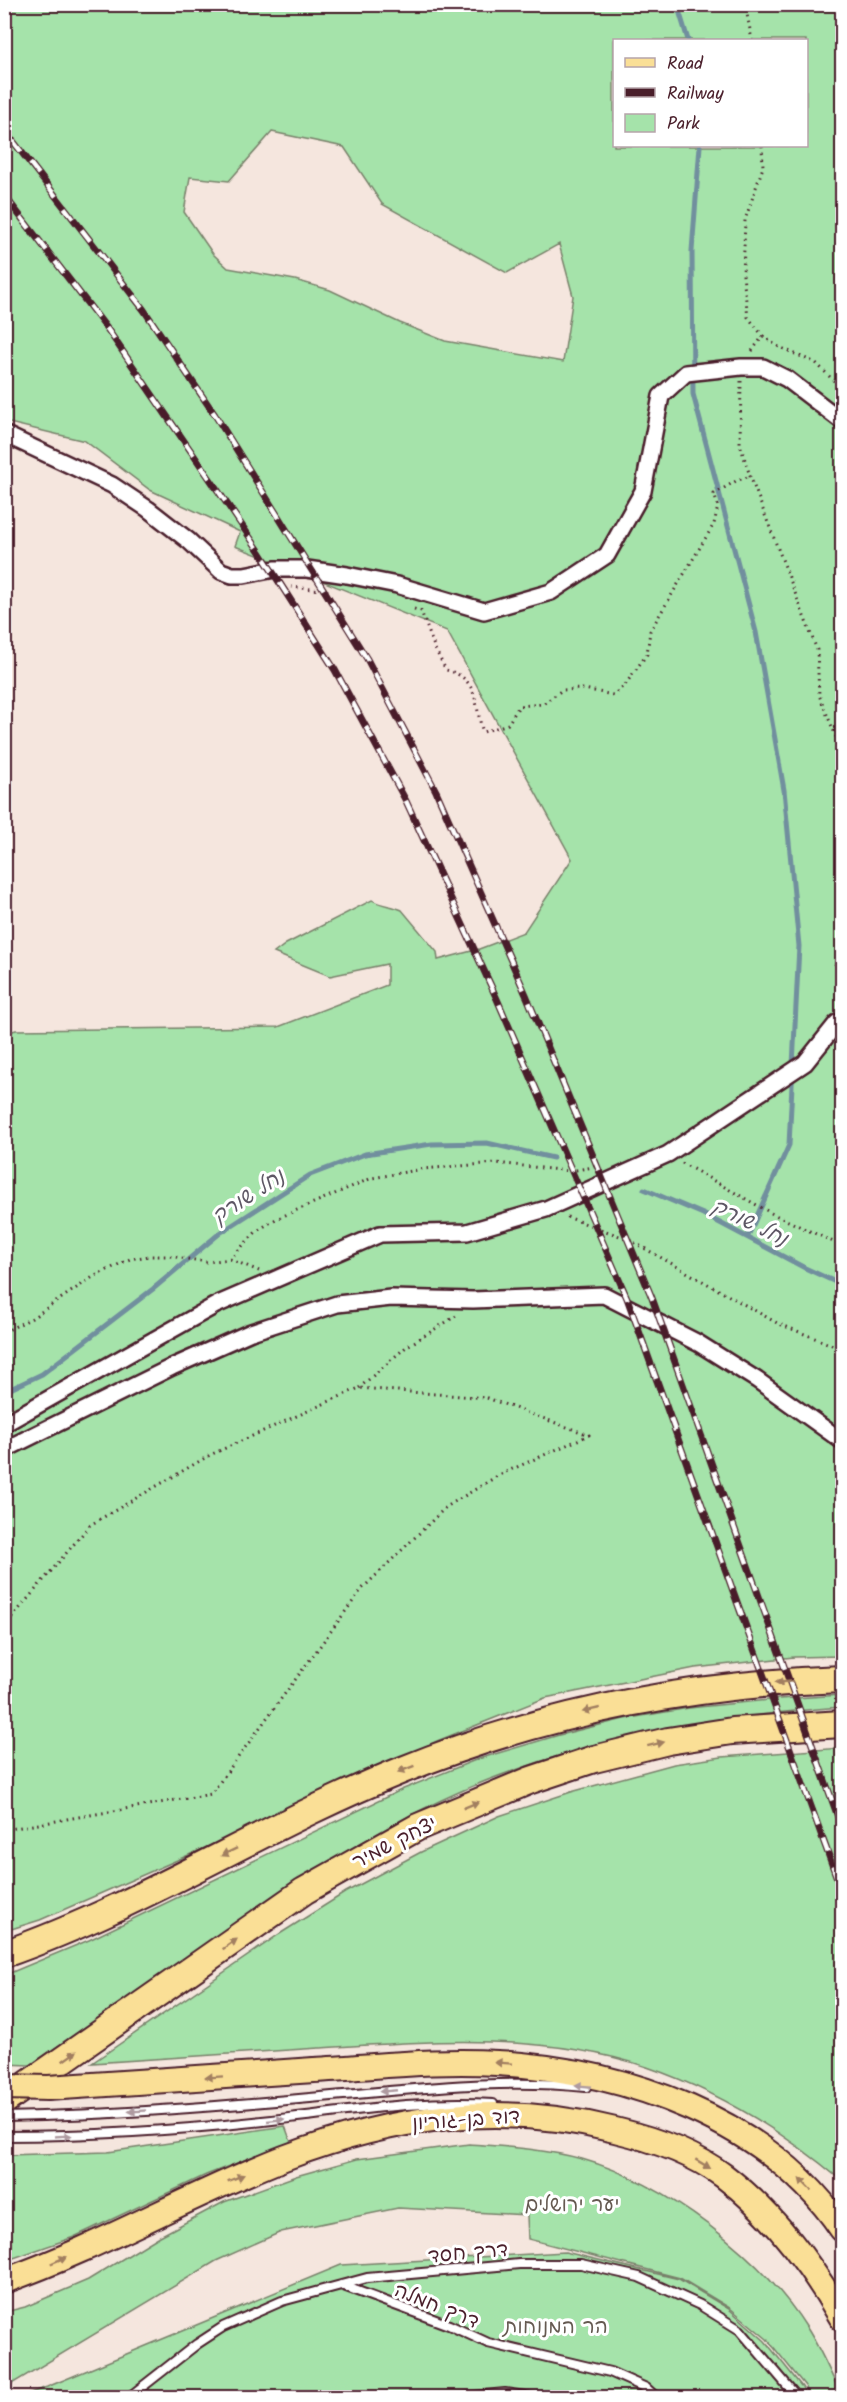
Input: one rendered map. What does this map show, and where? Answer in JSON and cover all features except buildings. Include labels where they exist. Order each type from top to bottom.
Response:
[{"type":"highway","points":[[4,1954],[99,1915],[399,1771],[524,1726],[624,1702],[684,1693],[755,1684],[843,1680]]},
{"type":"highway","name":"יצחק שמיר","points":[[4,2101],[304,1891],[418,1827],[531,1780],[594,1760],[668,1741],[732,1731],[843,1724]]},
{"type":"main road","points":[[4,2087],[48,2088],[456,2062],[536,2066],[575,2072],[622,2084],[701,2112],[741,2134],[771,2154],[802,2180],[843,2229]]},
{"type":"main road","name":"דוד בן-גוריון","points":[[4,2281],[60,2260],[215,2186],[285,2157],[355,2135],[406,2122],[479,2114],[538,2115],[592,2124],[651,2138],[688,2155],[724,2176],[766,2214],[797,2252],[843,2318]]},
{"type":"street","points":[[4,434],[112,485],[181,535],[221,571],[244,576],[275,569],[307,569],[398,585],[484,610],[551,592],[607,555],[644,491],[661,396],[686,373],[763,367],[787,379],[843,421]]},
{"type":"street","points":[[4,1424],[216,1305],[276,1281],[380,1234],[466,1232],[546,1209],[668,1154],[805,1063],[837,1023]]},
{"type":"street","points":[[4,1450],[172,1367],[251,1332],[338,1304],[391,1298],[473,1300],[604,1295],[698,1343],[757,1380],[843,1442]]},
{"type":"lane","points":[[4,2117],[216,2106],[483,2083],[544,2082],[591,2087]]},
{"type":"lane","points":[[603,2088],[650,2097],[701,2112]]},
{"type":"lane","points":[[4,2136],[161,2131],[447,2103],[506,2105]]},
{"type":"lane","points":[[537,2108],[575,2114],[651,2138]]},
{"type":"lane","name":"דרך חסד","points":[[128,2397],[196,2343],[223,2327],[282,2301],[367,2278],[519,2264],[581,2264],[639,2277],[700,2305],[740,2330],[798,2397]]},
{"type":"lane","name":"דרך חמלה","points":[[340,2285],[449,2325],[488,2343],[610,2372],[645,2388],[657,2397]]},
{"type":"lane","points":[[454,2397],[505,2393],[538,2397]]},
{"type":"path","points":[[745,4],[752,39]]},
{"type":"path","points":[[762,147],[763,167],[745,220],[743,276],[748,317],[763,336],[777,346],[816,363],[837,384],[843,386]]},
{"type":"path","points":[[763,336],[741,367],[740,444],[750,476],[817,650],[819,695],[843,751]]},
{"type":"path","points":[[668,1154],[771,1213],[843,1246]]},
{"type":"path","points":[[230,1259],[257,1231],[276,1219],[372,1178],[423,1169],[496,1163],[569,1171],[602,1166]]},
{"type":"path","points":[[546,1209],[628,1239],[777,1323],[843,1349]]},
{"type":"path","points":[[4,1332],[32,1318],[93,1277],[130,1259],[149,1256],[207,1262],[230,1259],[253,1268],[276,1281]]},
{"type":"path","points":[[4,1627],[90,1526],[210,1455],[359,1388],[406,1347],[451,1322],[473,1300]]},
{"type":"path","points":[[4,1830],[211,1794],[362,1589],[446,1507],[499,1475],[590,1435],[487,1398],[359,1388]]},
{"type":"green space","points":[[5,5],[842,5],[842,949],[834,965],[842,952],[842,1656],[794,1657],[695,1668],[545,1698],[437,1741],[223,1840],[40,1920],[5,1931],[5,1033],[16,1030],[278,1027],[387,985],[387,964],[330,976],[274,953],[286,944],[372,900],[402,910],[437,952],[438,960],[479,949],[524,932],[572,859],[447,631],[235,546],[240,532],[150,490],[85,441],[5,422]],"holes":[[[272,132],[344,147],[382,204],[507,273],[559,244],[573,296],[563,362],[445,341],[330,290],[295,280],[228,268],[213,254],[184,212],[190,177],[229,181]]]},
{"type":"green space","points":[[842,1695],[842,1707],[706,1722],[575,1751],[532,1764],[454,1794],[420,1810],[325,1865],[30,2065],[5,2064],[5,1975],[89,1940],[401,1790],[478,1759],[624,1719],[689,1708]]},
{"type":"green space","points":[[842,1748],[842,2181],[774,2130],[700,2088],[647,2067],[567,2048],[526,2044],[443,2042],[360,2045],[92,2063],[278,1935],[346,1892],[421,1852],[499,1816],[571,1792],[674,1764],[722,1757]]},
{"type":"green space","points":[[285,2126],[291,2142],[206,2175],[74,2237],[5,2261],[5,2155],[108,2152]]},
{"type":"green space","name":"יער ירושלים","points":[[469,2144],[512,2147],[582,2159],[614,2170],[646,2185],[709,2225],[764,2274],[788,2301],[812,2336],[842,2397],[810,2397],[805,2386],[767,2339],[730,2308],[680,2278],[528,2239],[527,2215],[398,2208],[281,2232],[216,2261],[5,2388],[5,2312],[25,2307],[88,2280],[160,2236],[224,2202],[296,2176],[357,2159]]},
{"type":"green space","name":"הר המנוחות","points":[[565,2252],[679,2279],[729,2309],[765,2341],[802,2387],[807,2397],[16,2398],[341,2265]]},
{"type":"waterway","points":[[677,4],[688,39]]},
{"type":"waterway","points":[[700,147],[692,251],[693,394],[756,632],[784,790],[799,946],[789,1145],[748,1236]]},
{"type":"waterway","name":"נחל שורק","points":[[4,1392],[42,1374],[153,1289],[220,1233],[310,1175],[365,1154],[432,1144],[487,1143],[553,1158]]},
{"type":"waterway","name":"נחל שורק","points":[[644,1189],[703,1214],[842,1285]]},
{"type":"railway","points":[[13,141],[144,310],[215,415],[367,659],[436,791],[527,997],[652,1298],[842,1828]]},
{"type":"railway","points":[[4,195],[108,330],[260,552],[335,670],[406,801],[497,999],[627,1298],[842,1892]]}]
